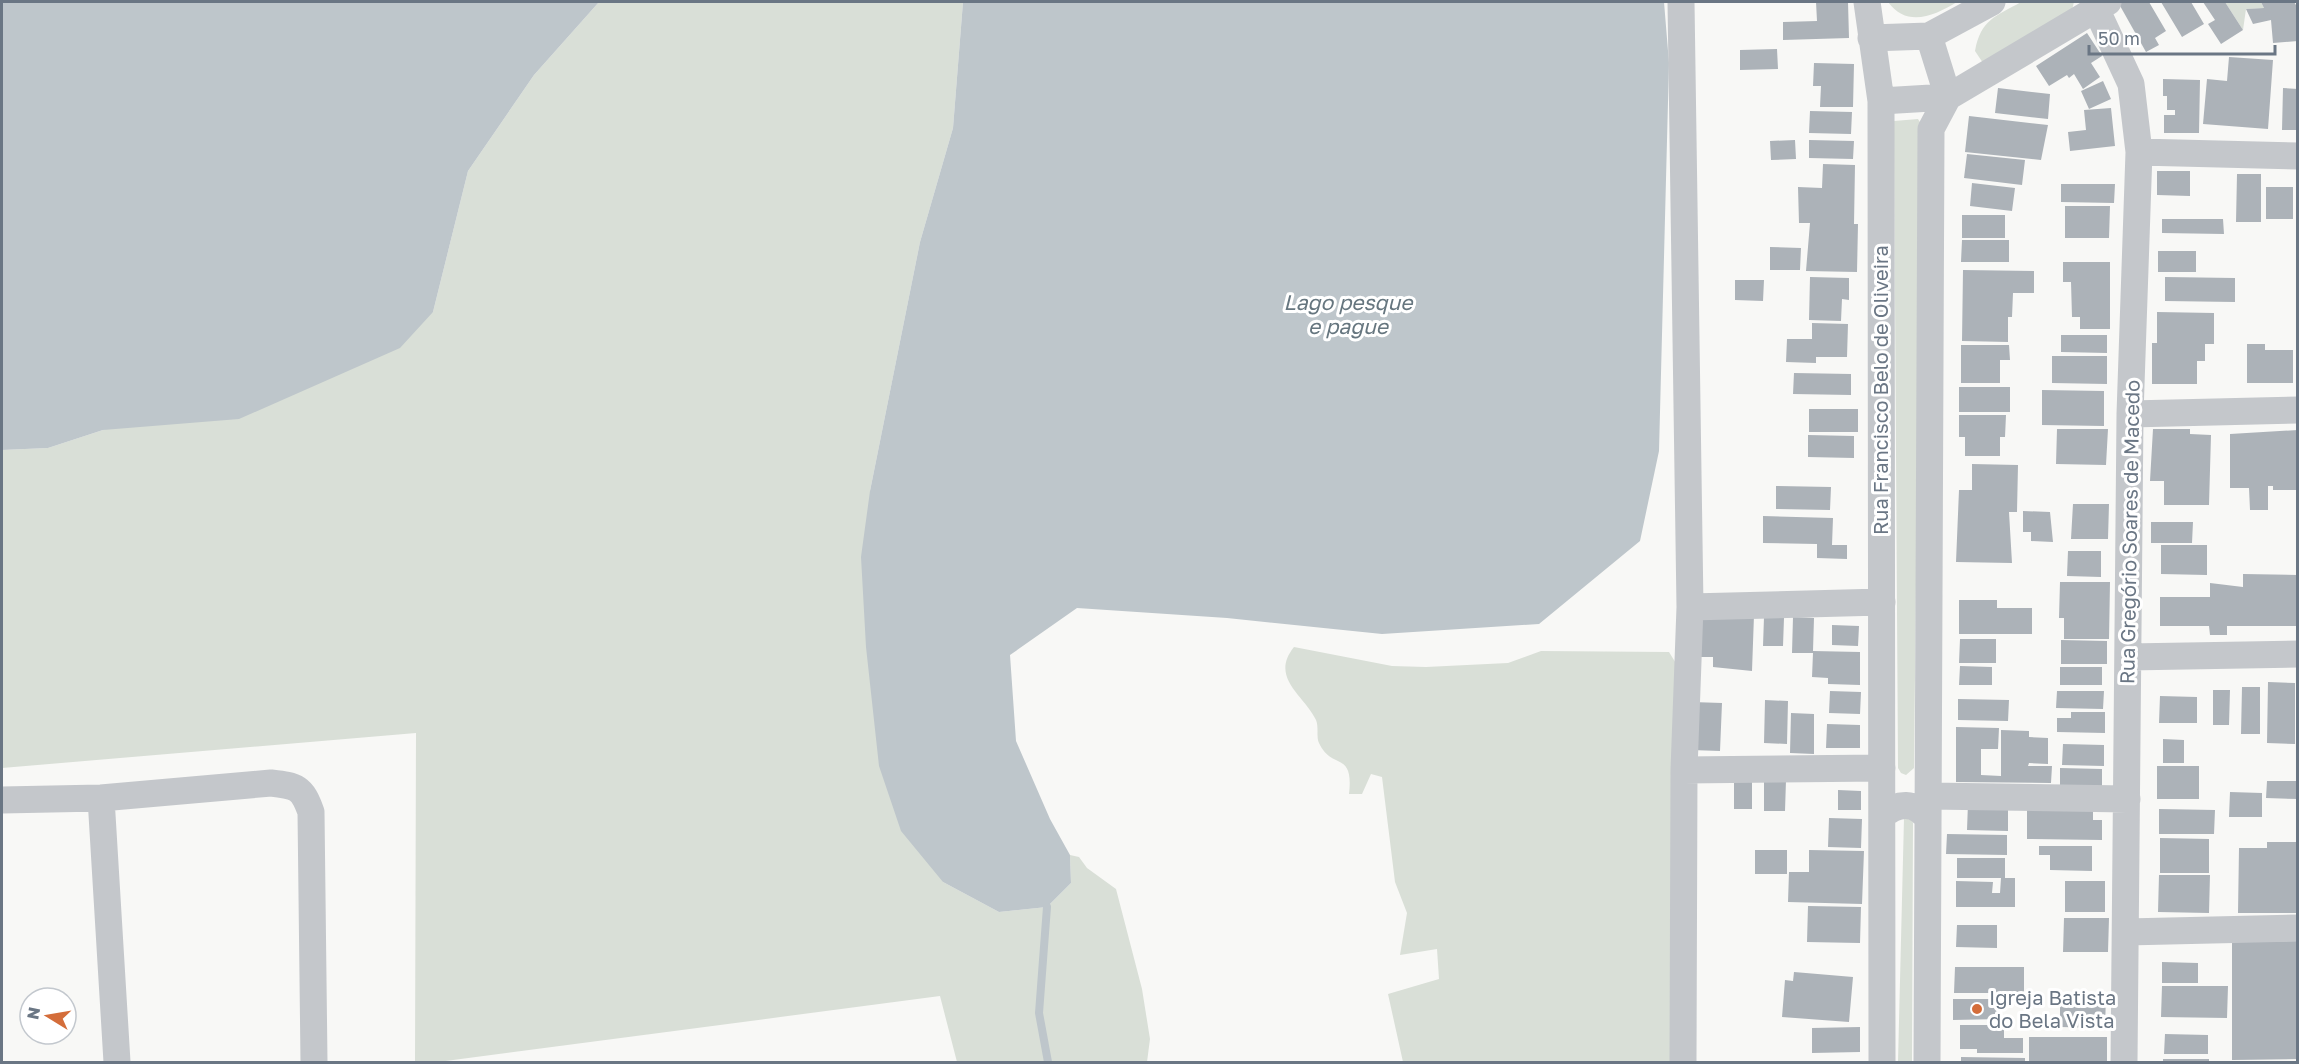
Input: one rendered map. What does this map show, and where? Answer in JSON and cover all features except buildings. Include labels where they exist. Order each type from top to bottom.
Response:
[{"type":"street","points":[[1681,2],[1690,607],[1684,770],[1683,1062]]},
{"type":"street","name":"Rua Francisco Belo de Oliveira","points":[[1867,2],[1881,101],[1882,1062]]},
{"type":"street","points":[[1871,38],[1929,36],[1992,2]]},
{"type":"street","points":[[1881,101],[1948,97],[2100,4]]},
{"type":"street","name":"Rua Gregório Soares de Macedo","points":[[2100,4],[2131,84],[2139,152],[2130,414],[2124,1062]]},
{"type":"street","points":[[1927,1062],[1931,129],[1948,97],[1929,36]]},
{"type":"street","points":[[2139,152],[2298,156]]},
{"type":"street","points":[[2130,414],[2298,410]]},
{"type":"street","points":[[1690,607],[1882,602]]},
{"type":"street","points":[[2128,657],[2298,654]]},
{"type":"street","points":[[1684,770],[1882,774],[1901,788],[1912,789],[1923,784],[1928,797]]},
{"type":"street","points":[[2,800],[101,798],[271,783],[292,786],[304,794],[310,812],[315,1062]]},
{"type":"street","points":[[1882,816],[1892,808],[1906,805],[1917,808],[1928,797],[2127,799]]},
{"type":"street","points":[[101,798],[117,1062]]},
{"type":"street","points":[[2126,932],[2298,928]]},
{"type":"shaded area","points":[[599,2],[963,2],[953,128],[920,242],[870,491],[943,882],[999,912],[1047,907],[1071,883],[1070,855],[1079,857],[1087,868],[1116,889],[1142,989],[1150,1039],[1147,1062],[957,1062],[940,996],[438,1062],[415,1062],[416,733],[2,768],[2,450],[48,448],[433,312],[468,171],[534,75]]},
{"type":"shaded area","points":[[1888,2],[1957,2],[1930,15],[1912,17],[1895,10]]},
{"type":"shaded area","points":[[2021,2],[2074,2],[2072,10],[1983,63],[1975,51],[1985,25]]},
{"type":"shaded area","points":[[2225,2],[2261,2],[2264,8],[2246,9],[2243,30]]},
{"type":"shaded area","points":[[1918,119],[1921,124],[1914,768],[1906,775],[1898,768],[1894,121]]},
{"type":"shaded area","points":[[1294,647],[1392,666],[1426,667],[1508,663],[1541,651],[1669,652],[1677,665],[1676,1062],[1403,1062],[1388,994],[1439,979],[1437,949],[1400,955],[1407,913],[1395,882],[1382,777],[1371,774],[1362,794],[1349,794],[1348,771],[1341,762],[1324,751],[1318,741],[1316,720],[1287,677],[1285,668],[1287,658]]},
{"type":"shaded area","points":[[1904,818],[1912,820],[1913,823],[1912,1062],[1898,1062]]},
{"type":"water","points":[[2,2],[599,2],[534,75],[468,171],[433,312],[400,348],[239,419],[103,430],[48,448],[2,450]]},
{"type":"water","name":"Lago pesque e pague","points":[[963,2],[1664,2],[1669,63],[1659,451],[1640,541],[1539,624],[1382,634],[1227,618],[1077,608],[1010,655],[1016,741],[1050,819],[1070,855],[1071,883],[1047,907],[999,912],[943,882],[901,831],[879,766],[866,647],[861,557],[870,491],[920,242],[953,128]]},
{"type":"waterway","points":[[1047,907],[1039,1013],[1048,1062]]},
{"type":"place","name":"Igreja Batista do Bela Vista","points":[[1977,1009]]}]
